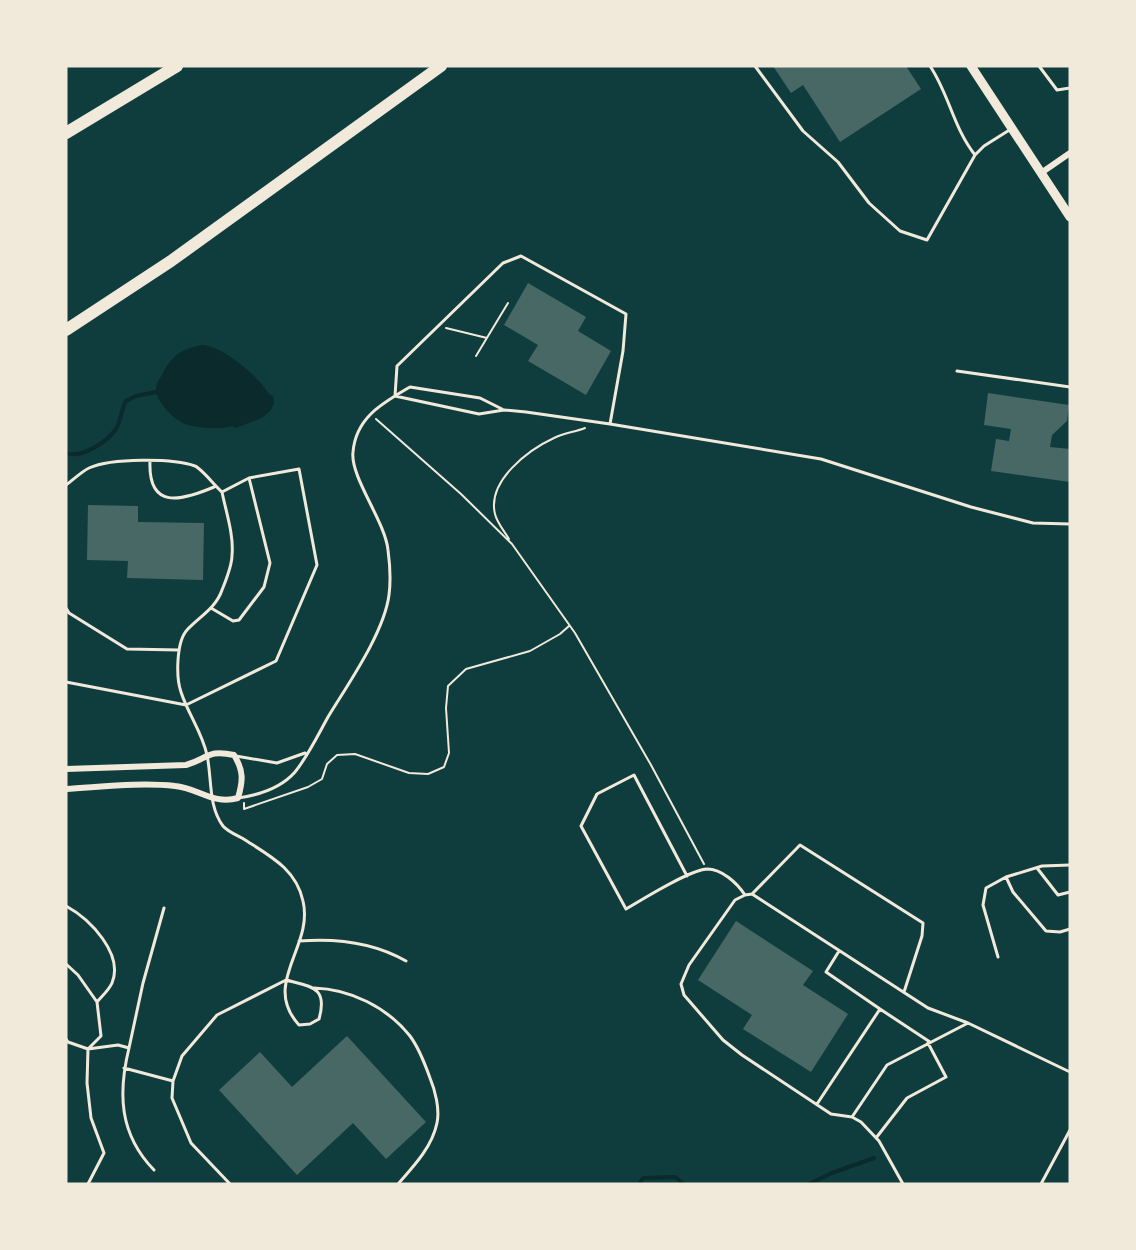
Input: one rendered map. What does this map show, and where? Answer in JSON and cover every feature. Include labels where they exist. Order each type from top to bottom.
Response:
[{"type":"highway","points":[[66,133],[177,66]]},
{"type":"highway","points":[[66,330],[171,261],[441,66]]},
{"type":"main road","points":[[971,66],[1070,217]]},
{"type":"street","points":[[1041,173],[1070,153]]},
{"type":"street","points":[[66,769],[186,765],[196,762],[207,754],[222,753],[234,755],[241,767],[242,786],[240,798],[230,800],[213,799],[190,788],[172,785],[66,789]]},
{"type":"lane","points":[[755,66],[803,131],[838,162],[869,203],[900,231],[927,240],[975,155],[984,146],[1012,129]]},
{"type":"lane","points":[[930,66],[940,80],[957,128],[975,155]]},
{"type":"lane","points":[[1039,66],[1057,90],[1070,88]]},
{"type":"lane","points":[[395,396],[397,366],[503,263],[522,256],[626,314],[623,351],[610,424]]},
{"type":"lane","points":[[957,372],[1070,387]]},
{"type":"lane","points":[[240,798],[255,796],[269,790],[295,772],[381,625],[389,597],[388,546],[352,454],[358,430],[369,413],[410,387],[480,398],[504,410]]},
{"type":"lane","points":[[395,396],[479,414],[504,410],[598,422],[821,459],[971,507],[1033,523],[1070,524]]},
{"type":"lane","points":[[66,485],[89,468],[127,460],[171,461],[198,467],[222,492],[232,555],[222,592],[211,608],[184,632],[179,650],[180,691],[207,754],[213,799],[224,827],[286,868],[299,884],[304,904],[303,929],[286,980],[284,997],[291,1017],[298,1025],[310,1024],[319,1019],[323,1006],[321,994],[314,988]]},
{"type":"lane","points":[[150,461],[149,473],[152,484],[162,496],[168,499],[189,497],[215,486]]},
{"type":"lane","points":[[66,682],[186,705],[276,661],[317,565],[299,469],[249,478],[222,492]]},
{"type":"lane","points":[[211,608],[233,621],[239,620],[264,587],[270,563],[249,478]]},
{"type":"lane","points":[[66,608],[69,613],[127,649],[179,650]]},
{"type":"lane","points":[[234,755],[277,763],[307,752]]},
{"type":"lane","points":[[687,876],[634,775],[597,794],[581,826],[626,909],[687,876],[698,870],[707,869],[724,875],[736,883],[745,895]]},
{"type":"lane","points":[[903,1184],[876,1138],[861,1122],[852,1117],[831,1114],[731,1047],[689,1002],[682,989],[683,976],[688,965],[731,904],[745,895],[752,894],[800,845],[923,923],[922,936],[904,992]]},
{"type":"lane","points":[[998,957],[982,905],[986,888],[1006,877],[1037,868],[1070,865]]},
{"type":"lane","points":[[1037,868],[1058,895],[1070,892]]},
{"type":"lane","points":[[1006,877],[1013,892],[1046,931],[1060,932],[1070,929]]},
{"type":"lane","points":[[752,894],[928,1008],[968,1023],[1070,1072]]},
{"type":"lane","points":[[66,906],[97,933],[104,942],[115,966],[111,984],[97,1002]]},
{"type":"lane","points":[[154,1170],[134,1143],[126,1122],[122,1091],[124,1068],[143,983],[164,908]]},
{"type":"lane","points":[[299,941],[320,939],[349,941],[372,946],[406,961]]},
{"type":"lane","points":[[839,951],[826,972],[929,1043],[946,1077],[907,1098],[876,1138]]},
{"type":"lane","points":[[66,964],[78,975],[97,1002],[101,1036],[88,1049],[87,1083],[91,1118],[104,1153],[88,1184]]},
{"type":"lane","points":[[230,1184],[191,1143],[172,1098],[173,1081],[182,1056],[217,1015],[286,980],[314,988],[331,988],[357,996],[385,1012],[410,1036],[435,1089],[438,1120],[431,1141],[413,1168],[398,1184]]},
{"type":"lane","points":[[817,1104],[880,1009]]},
{"type":"lane","points":[[852,1117],[887,1065],[968,1023]]},
{"type":"lane","points":[[66,1039],[68,1042],[88,1049],[118,1045],[129,1047]]},
{"type":"lane","points":[[124,1068],[173,1081]]},
{"type":"lane","points":[[1041,1184],[1070,1130]]},
{"type":"path","points":[[476,356],[508,303]]},
{"type":"path","points":[[439,326],[487,338]]},
{"type":"path","points":[[369,413],[461,494],[513,544]]},
{"type":"path","points":[[598,422],[573,433],[556,437],[515,463],[496,491],[495,515],[569,626],[651,765],[707,869]]},
{"type":"path","points":[[240,798],[244,809],[308,787],[322,778],[327,764],[337,755],[355,754],[410,773],[428,774],[444,767],[449,753],[446,708],[448,686],[466,669],[531,651],[569,626]]},
{"type":"water","points":[[203,345],[226,354],[255,376],[273,396],[274,403],[271,410],[262,418],[236,428],[185,424],[171,414],[162,405],[157,394],[157,383],[174,357],[184,350]]},
{"type":"building","points":[[773,66],[906,66],[921,89],[840,142],[803,85],[791,93]]},
{"type":"building","points":[[528,283],[586,317],[578,331],[611,351],[586,395],[528,361],[538,345],[504,325]]},
{"type":"building","points":[[988,393],[1069,405],[1067,421],[1052,435],[1050,447],[1070,449],[1070,482],[991,471],[996,439],[1009,441],[1011,429],[984,425]]},
{"type":"building","points":[[88,505],[138,506],[138,522],[204,523],[203,580],[127,578],[128,561],[87,560]]},
{"type":"building","points":[[736,921],[813,971],[803,985],[848,1014],[811,1072],[743,1029],[752,1015],[698,980]]},
{"type":"building","points":[[347,1036],[426,1122],[386,1159],[353,1123],[297,1175],[219,1090],[260,1052],[292,1087]]},
{"type":"waterway","points":[[66,453],[79,454],[100,444],[116,429],[126,401],[136,396],[156,392]]},
{"type":"waterway","points":[[809,1184],[874,1158]]},
{"type":"waterway","points":[[639,1184],[643,1178],[675,1177],[684,1184]]}]
